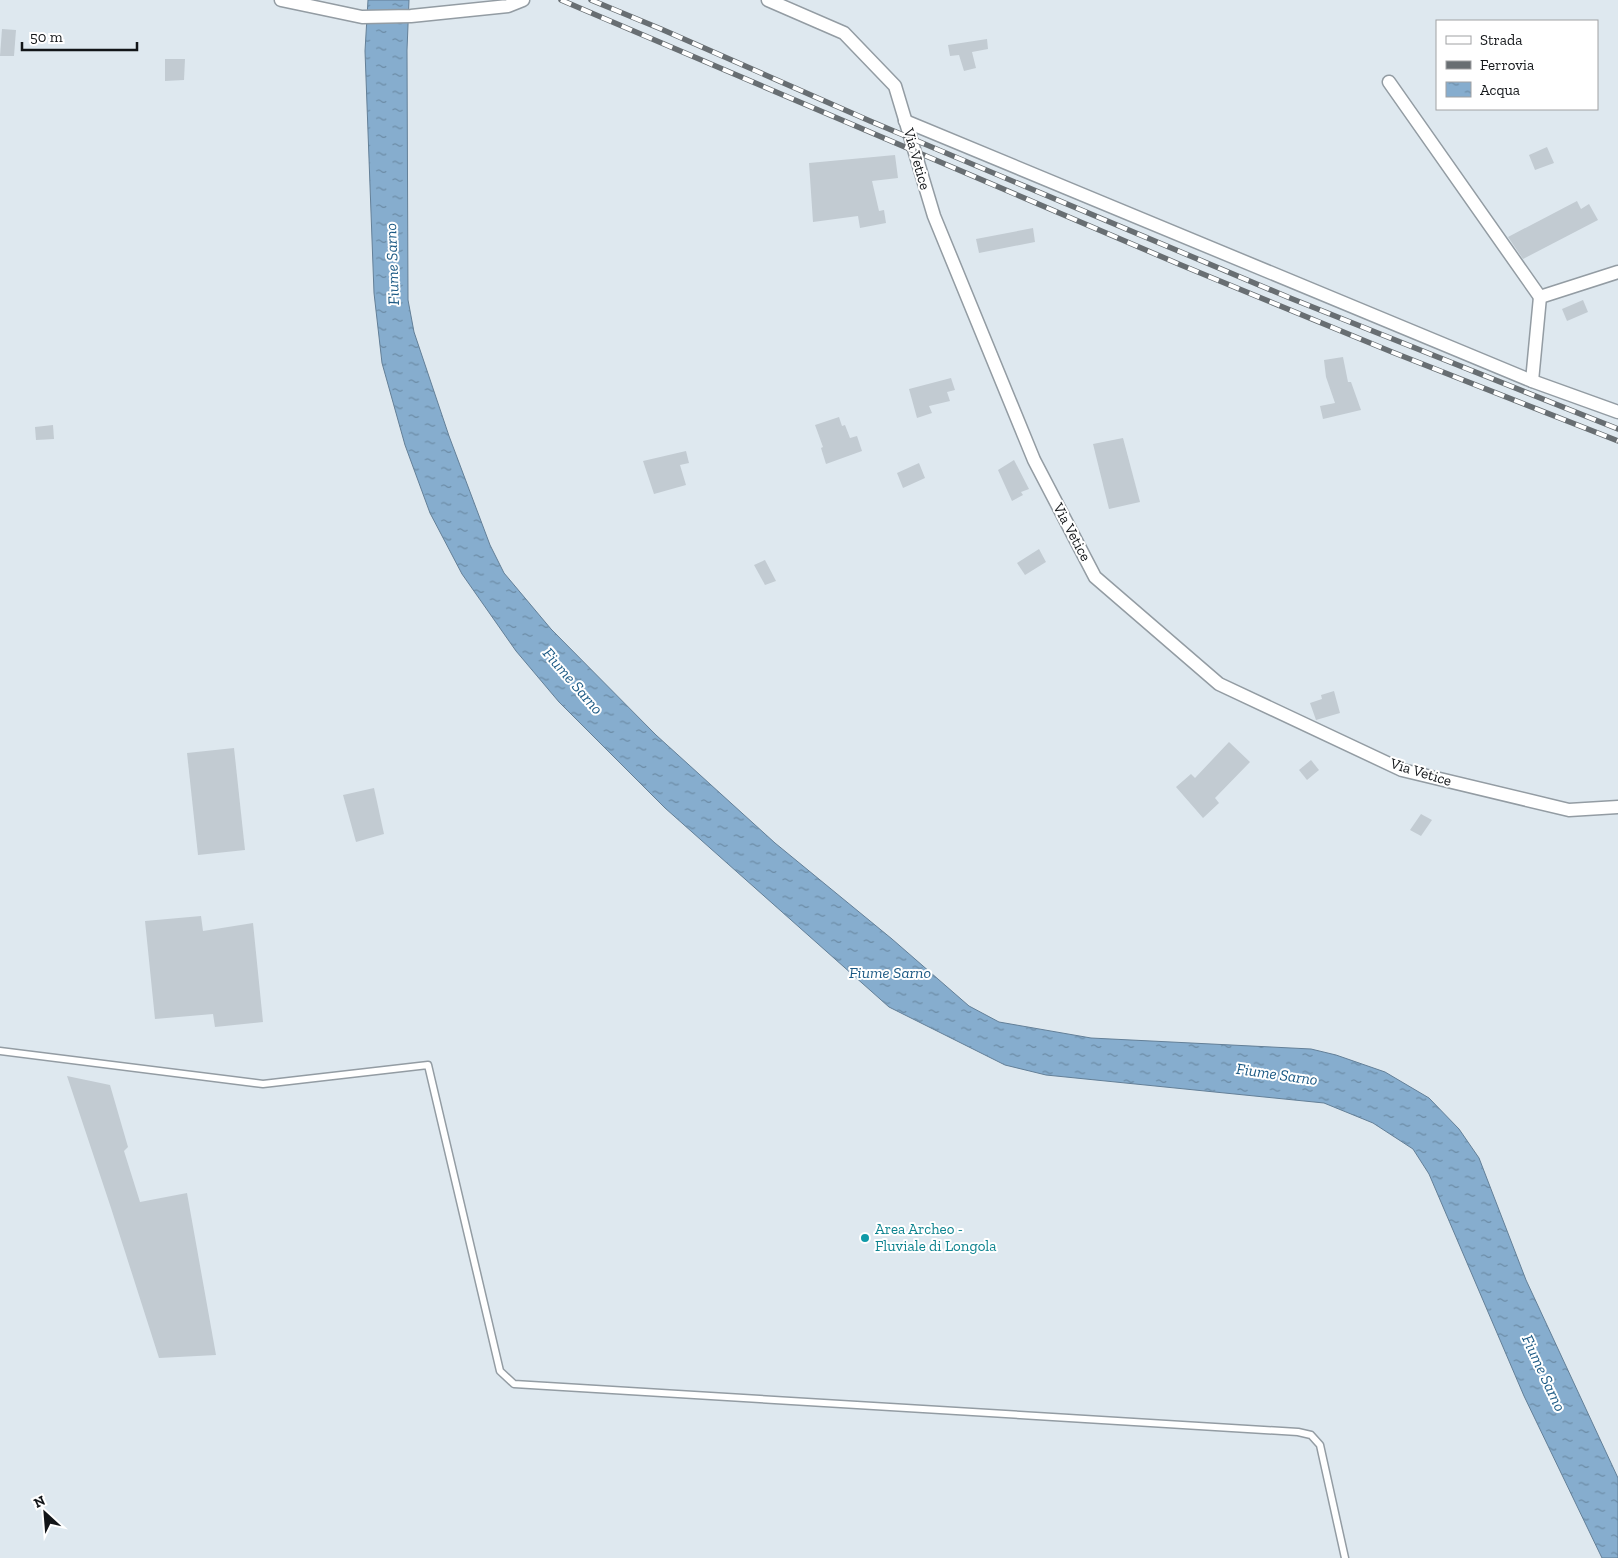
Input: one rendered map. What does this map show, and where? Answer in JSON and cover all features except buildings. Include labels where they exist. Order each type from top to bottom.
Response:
[{"type":"street","points":[[281,0],[362,17],[411,16],[508,6],[523,0]]},
{"type":"street","name":"Via Vetice","points":[[768,0],[844,32],[895,86],[934,216],[1034,460],[1095,577],[1219,684],[1402,770],[1570,810],[1618,807]]},
{"type":"street","points":[[1389,82],[1540,297],[1532,380]]},
{"type":"street","points":[[906,121],[1532,380],[1618,412]]},
{"type":"street","points":[[1540,297],[1618,272]]},
{"type":"lane","points":[[0,1051],[263,1084],[428,1065],[500,1372],[514,1384],[1298,1432],[1310,1435],[1320,1445],[1345,1558]]},
{"type":"water","name":"Fiume Sarno","points":[[368,0],[409,0],[407,50],[408,300],[414,332],[449,436],[490,545],[504,573],[551,629],[656,735],[775,843],[892,939],[969,1006],[999,1022],[1091,1038],[1311,1049],[1336,1055],[1385,1072],[1429,1098],[1459,1129],[1479,1158],[1526,1280],[1618,1478],[1618,1558],[1602,1558],[1524,1396],[1429,1174],[1413,1149],[1373,1123],[1324,1103],[1046,1075],[1005,1065],[889,1007],[665,808],[559,702],[516,651],[462,574],[430,513],[405,445],[382,363],[374,293],[365,51]]},
{"type":"railway","points":[[561,0],[1181,265],[1392,352],[1618,441]]},
{"type":"railway","points":[[591,0],[870,121],[1290,298],[1618,429]]},
{"type":"place","name":"Area Archeo - Fluviale di Longola","points":[[865,1238]]}]
